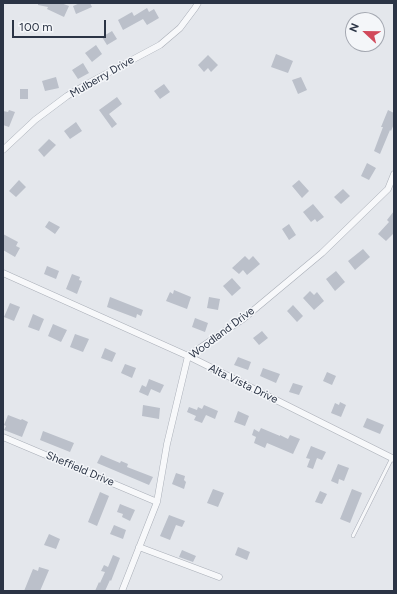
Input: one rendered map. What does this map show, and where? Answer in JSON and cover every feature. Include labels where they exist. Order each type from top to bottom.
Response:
[{"type":"street","name":"Mulberry Drive","points":[[3,150],[35,120],[67,96],[86,84],[160,45],[180,28],[198,3]]},
{"type":"street","name":"Woodland Drive","points":[[122,591],[156,502],[167,444],[188,356],[243,319],[322,253],[388,189],[394,174]]},
{"type":"street","points":[[388,189],[394,193]]},
{"type":"street","name":"Alta Vista Drive","points":[[3,273],[188,356],[393,458]]},
{"type":"street","name":"Sheffield Drive","points":[[3,437],[156,502]]},
{"type":"street","points":[[139,547],[219,577]]},
{"type":"lane","points":[[353,536],[393,458]]},
{"type":"building","points":[[38,3],[61,3],[69,6],[64,17],[47,9],[48,7],[38,5]]},
{"type":"building","points":[[80,3],[90,3],[92,7],[76,14],[73,6]]},
{"type":"building","points":[[147,8],[149,12],[154,9],[159,18],[147,25],[143,19],[123,30],[118,20],[132,12],[134,16]]},
{"type":"building","points":[[112,31],[117,39],[107,45],[102,37]]},
{"type":"building","points":[[96,45],[102,54],[92,62],[85,53]]},
{"type":"building","points":[[276,54],[293,61],[288,73],[271,67]]},
{"type":"building","points":[[208,55],[218,65],[211,72],[208,68],[204,72],[198,65]]},
{"type":"building","points":[[83,63],[89,73],[78,79],[72,70]]},
{"type":"building","points":[[56,77],[59,88],[45,91],[42,81]]},
{"type":"building","points":[[301,77],[307,90],[298,94],[292,80]]},
{"type":"building","points":[[164,84],[170,92],[160,99],[154,91]]},
{"type":"building","points":[[20,89],[28,89],[28,99],[20,99]]},
{"type":"building","points":[[117,97],[122,104],[109,114],[117,124],[112,128],[99,110]]},
{"type":"building","points":[[9,110],[15,112],[9,127],[3,125],[3,111],[8,112]]},
{"type":"building","points":[[388,110],[394,113],[394,124],[380,154],[374,151]]},
{"type":"building","points":[[76,122],[82,131],[70,139],[64,131]]},
{"type":"building","points":[[49,139],[56,145],[44,157],[38,150]]},
{"type":"building","points":[[367,163],[376,168],[369,180],[361,176]]},
{"type":"building","points":[[19,180],[26,187],[16,197],[9,191]]},
{"type":"building","points":[[299,180],[309,191],[302,198],[292,186]]},
{"type":"building","points":[[343,189],[350,196],[341,204],[334,197]]},
{"type":"building","points":[[313,204],[324,217],[317,222],[315,219],[311,222],[303,212]]},
{"type":"building","points":[[394,211],[394,233],[386,241],[378,234],[389,222],[387,220]]},
{"type":"building","points":[[49,221],[60,227],[55,234],[45,227]]},
{"type":"building","points":[[289,224],[296,235],[289,240],[282,229]]},
{"type":"building","points":[[3,234],[18,242],[16,246],[20,248],[15,257],[3,250]]},
{"type":"building","points":[[363,249],[370,257],[355,270],[348,261]]},
{"type":"building","points":[[245,256],[249,260],[253,256],[260,264],[247,275],[243,270],[239,274],[232,268]]},
{"type":"building","points":[[47,266],[59,271],[56,279],[44,274]]},
{"type":"building","points":[[336,271],[345,282],[335,291],[326,279]]},
{"type":"building","points":[[72,274],[80,277],[79,280],[82,281],[77,294],[66,289]]},
{"type":"building","points":[[232,278],[241,288],[232,296],[223,286]]},
{"type":"building","points":[[174,290],[191,297],[187,309],[166,301],[170,292],[173,294]]},
{"type":"building","points":[[310,291],[314,295],[317,292],[324,301],[314,310],[303,298]]},
{"type":"building","points":[[110,297],[143,310],[141,316],[137,314],[136,318],[107,307]]},
{"type":"building","points":[[209,297],[220,299],[218,310],[207,308]]},
{"type":"building","points":[[10,303],[20,307],[14,321],[4,317]]},
{"type":"building","points":[[293,305],[303,316],[297,322],[287,311]]},
{"type":"building","points":[[33,314],[44,319],[39,331],[28,327]]},
{"type":"building","points":[[195,318],[208,323],[205,332],[192,327]]},
{"type":"building","points":[[53,324],[67,330],[61,342],[48,336]]},
{"type":"building","points":[[262,331],[268,338],[259,345],[253,338]]},
{"type":"building","points":[[75,334],[89,339],[83,352],[70,347]]},
{"type":"building","points":[[105,348],[116,353],[112,362],[101,358]]},
{"type":"building","points":[[238,357],[251,362],[248,370],[234,365]]},
{"type":"building","points":[[125,364],[136,368],[132,378],[121,373]]},
{"type":"building","points":[[263,368],[280,374],[276,383],[260,376]]},
{"type":"building","points":[[327,372],[336,376],[332,385],[323,381]]},
{"type":"building","points":[[149,379],[164,385],[160,393],[151,389],[148,396],[139,392],[142,385],[146,387]]},
{"type":"building","points":[[293,383],[303,386],[299,395],[289,392]]},
{"type":"building","points":[[340,402],[346,405],[341,417],[331,413],[335,403],[339,405]]},
{"type":"building","points":[[143,405],[160,408],[159,419],[142,416]]},
{"type":"building","points":[[204,405],[218,411],[215,419],[206,415],[202,423],[194,420],[196,416],[187,412],[189,407],[197,410],[198,407],[202,409]]},
{"type":"building","points":[[238,411],[249,416],[245,426],[234,422]]},
{"type":"building","points":[[8,415],[28,422],[22,437],[4,430],[6,426],[4,425]]},
{"type":"building","points":[[367,418],[384,425],[380,434],[363,427]]},
{"type":"building","points":[[261,428],[288,439],[290,435],[300,439],[293,454],[267,443],[265,448],[254,443],[256,437],[252,435],[254,429],[259,432]]},
{"type":"building","points":[[43,431],[74,443],[70,452],[40,440]]},
{"type":"building","points":[[311,446],[326,452],[322,460],[317,458],[313,469],[307,467],[310,459],[306,458]]},
{"type":"building","points":[[101,455],[120,463],[121,461],[128,464],[127,467],[153,477],[149,485],[97,463]]},
{"type":"building","points":[[338,464],[349,468],[344,481],[339,479],[338,484],[331,481]]},
{"type":"building","points":[[176,473],[185,476],[184,480],[186,482],[184,489],[172,484]]},
{"type":"building","points":[[213,489],[224,493],[218,507],[207,503]]},
{"type":"building","points":[[352,489],[362,493],[350,523],[340,519]]},
{"type":"building","points":[[320,491],[327,494],[322,504],[315,502]]},
{"type":"building","points":[[100,492],[109,496],[97,526],[88,522]]},
{"type":"building","points":[[120,504],[135,510],[130,521],[122,517],[123,514],[117,512]]},
{"type":"building","points":[[169,515],[185,521],[182,527],[176,525],[170,540],[160,536]]},
{"type":"building","points":[[114,525],[126,530],[123,539],[110,534]]},
{"type":"building","points":[[49,534],[60,539],[56,549],[44,545]]},
{"type":"building","points":[[238,547],[250,552],[247,560],[235,555]]},
{"type":"building","points":[[182,550],[196,556],[193,562],[179,557]]},
{"type":"building","points":[[113,555],[120,558],[111,581],[110,580],[105,591],[95,591],[105,572],[101,571],[104,565],[108,567]]},
{"type":"building","points":[[39,567],[49,570],[40,591],[24,591],[33,569],[38,571]]}]
